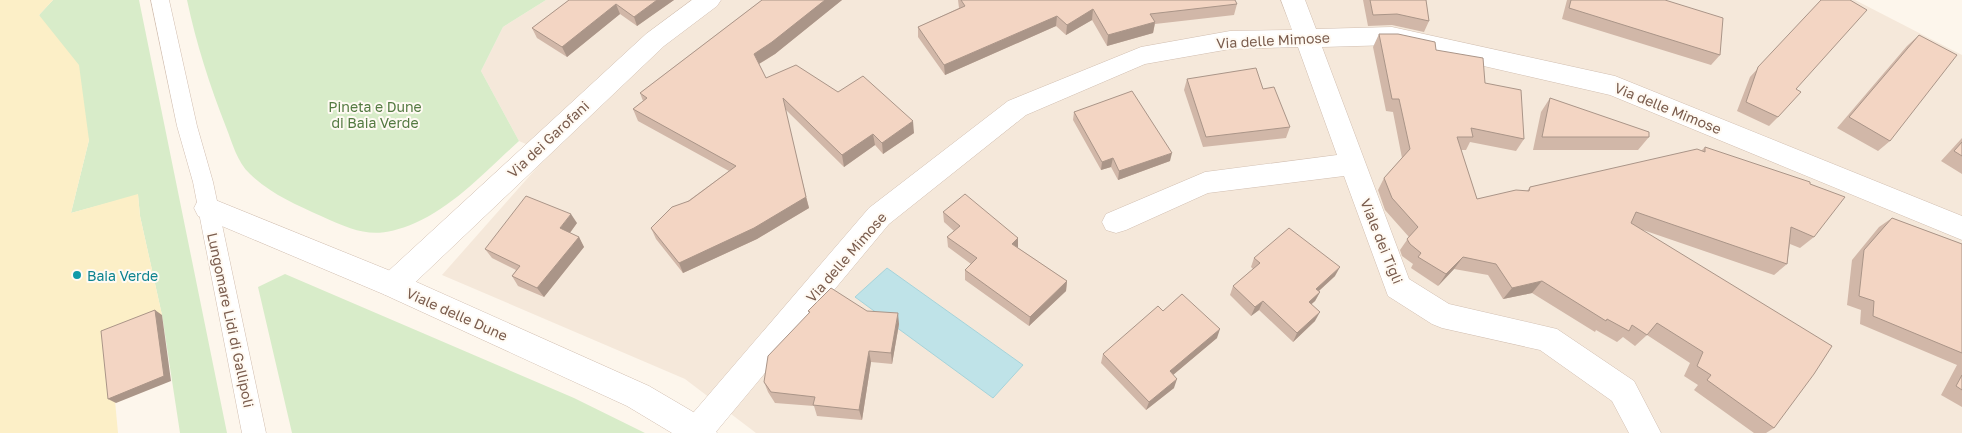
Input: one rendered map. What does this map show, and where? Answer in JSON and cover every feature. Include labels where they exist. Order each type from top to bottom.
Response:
[{"type":"street","name":"Lungomare Lidi di Gallipoli","points":[[160,0],[187,126],[203,182],[254,433]]},
{"type":"street","name":"Via dei Garofani","points":[[393,285],[655,40],[709,0]]},
{"type":"street","name":"Viale dei Tigli","points":[[1293,0],[1398,287],[1442,315],[1547,338],[1623,391],[1644,433]]},
{"type":"street","name":"Via delle Mimose","points":[[700,432],[879,216],[1017,108],[1141,56],[1230,40],[1392,36],[1615,86],[1962,228]]},
{"type":"street","points":[[1116,222],[1205,183],[1352,164]]},
{"type":"street","name":"Viale delle Dune","points":[[208,208],[393,285],[638,396],[700,432]]},
{"type":"shaded area","points":[[546,0],[1855,0],[1962,55],[1962,433],[756,433],[685,379],[442,275],[549,154],[519,141],[481,71],[503,27]]},
{"type":"green space","points":[[53,0],[139,0],[227,433],[180,433],[162,315],[140,216],[138,195],[71,213],[89,140],[39,15]]},
{"type":"green space","name":"Pineta e Dune di Baia Verde","points":[[187,0],[546,0],[503,27],[481,71],[519,141],[456,197],[429,216],[415,223],[378,233],[357,230],[334,222],[275,193],[245,169],[238,158],[209,80]]},
{"type":"green space","points":[[285,274],[574,398],[645,433],[292,433],[258,287]]},
{"type":"sand","name":"Baia Verde","points":[[0,0],[53,0],[39,15],[79,65],[89,140],[71,213],[138,194],[140,216],[162,315],[109,336],[118,433],[0,433]]},
{"type":"water","points":[[887,268],[1023,365],[993,398],[855,297]]},
{"type":"building","points":[[569,0],[657,0],[634,17],[616,4],[562,47],[532,28]]},
{"type":"building","points":[[762,0],[825,0],[754,54],[766,78],[796,65],[838,92],[863,76],[913,121],[882,143],[873,134],[842,155],[783,98],[806,197],[754,228],[679,263],[651,228],[672,207],[689,201],[736,166],[633,109],[647,98],[640,93]]},
{"type":"building","points":[[961,0],[1235,0],[1237,4],[1150,14],[1155,22],[1108,35],[1093,9],[1067,25],[1057,16],[944,65],[918,27],[965,6]]},
{"type":"building","points":[[1370,0],[1426,0],[1429,21],[1397,14],[1373,15]]},
{"type":"building","points":[[1571,0],[1665,0],[1723,18],[1720,55],[1569,8]]},
{"type":"building","points":[[1821,0],[1850,0],[1867,10],[1796,89],[1801,92],[1778,117],[1746,102],[1758,67]]},
{"type":"building","points":[[1379,34],[1398,34],[1435,42],[1436,50],[1483,58],[1485,83],[1521,90],[1524,139],[1471,128],[1473,137],[1457,137],[1477,199],[1516,190],[1529,191],[1530,187],[1697,149],[1705,152],[1705,147],[1810,182],[1810,184],[1845,197],[1814,237],[1791,227],[1787,264],[1636,212],[1631,223],[1832,346],[1774,428],[1707,380],[1711,375],[1697,366],[1703,352],[1657,323],[1647,335],[1632,325],[1629,331],[1607,319],[1606,321],[1542,281],[1512,288],[1496,264],[1463,257],[1446,274],[1418,257],[1421,253],[1407,239],[1418,227],[1392,198],[1384,178],[1410,149],[1399,99],[1392,99]]},
{"type":"building","points":[[1919,35],[1957,55],[1890,141],[1849,117]]},
{"type":"building","points":[[1256,68],[1263,89],[1274,87],[1290,127],[1206,137],[1187,79]]},
{"type":"building","points":[[1132,91],[1172,153],[1119,171],[1113,158],[1102,162],[1074,112]]},
{"type":"building","points":[[1550,98],[1649,132],[1649,137],[1542,137]]},
{"type":"building","points":[[1962,142],[1962,156],[1954,151]]},
{"type":"building","points":[[965,194],[1018,238],[1012,244],[1067,281],[1030,317],[965,270],[977,258],[947,237],[960,226],[943,212]]},
{"type":"building","points":[[526,196],[571,214],[560,228],[579,237],[537,288],[512,276],[520,266],[485,249]]},
{"type":"building","points":[[1892,218],[1962,244],[1962,353],[1873,316],[1874,301],[1859,296],[1864,250]]},
{"type":"building","points":[[1289,228],[1340,267],[1316,289],[1320,292],[1309,302],[1320,312],[1297,333],[1263,301],[1255,307],[1233,286],[1260,263],[1254,258]]},
{"type":"building","points":[[831,288],[867,311],[898,313],[891,353],[869,351],[859,410],[813,405],[815,397],[771,392],[764,382],[768,356]]},
{"type":"building","points":[[1182,294],[1220,329],[1170,371],[1177,379],[1149,402],[1103,354],[1158,306],[1163,311]]},
{"type":"building","points":[[155,310],[164,376],[108,399],[101,331]]},
{"type":"building","points":[[1962,375],[1962,390],[1956,386]]},
{"type":"place","name":"Baia Verde","points":[[77,275]]}]
